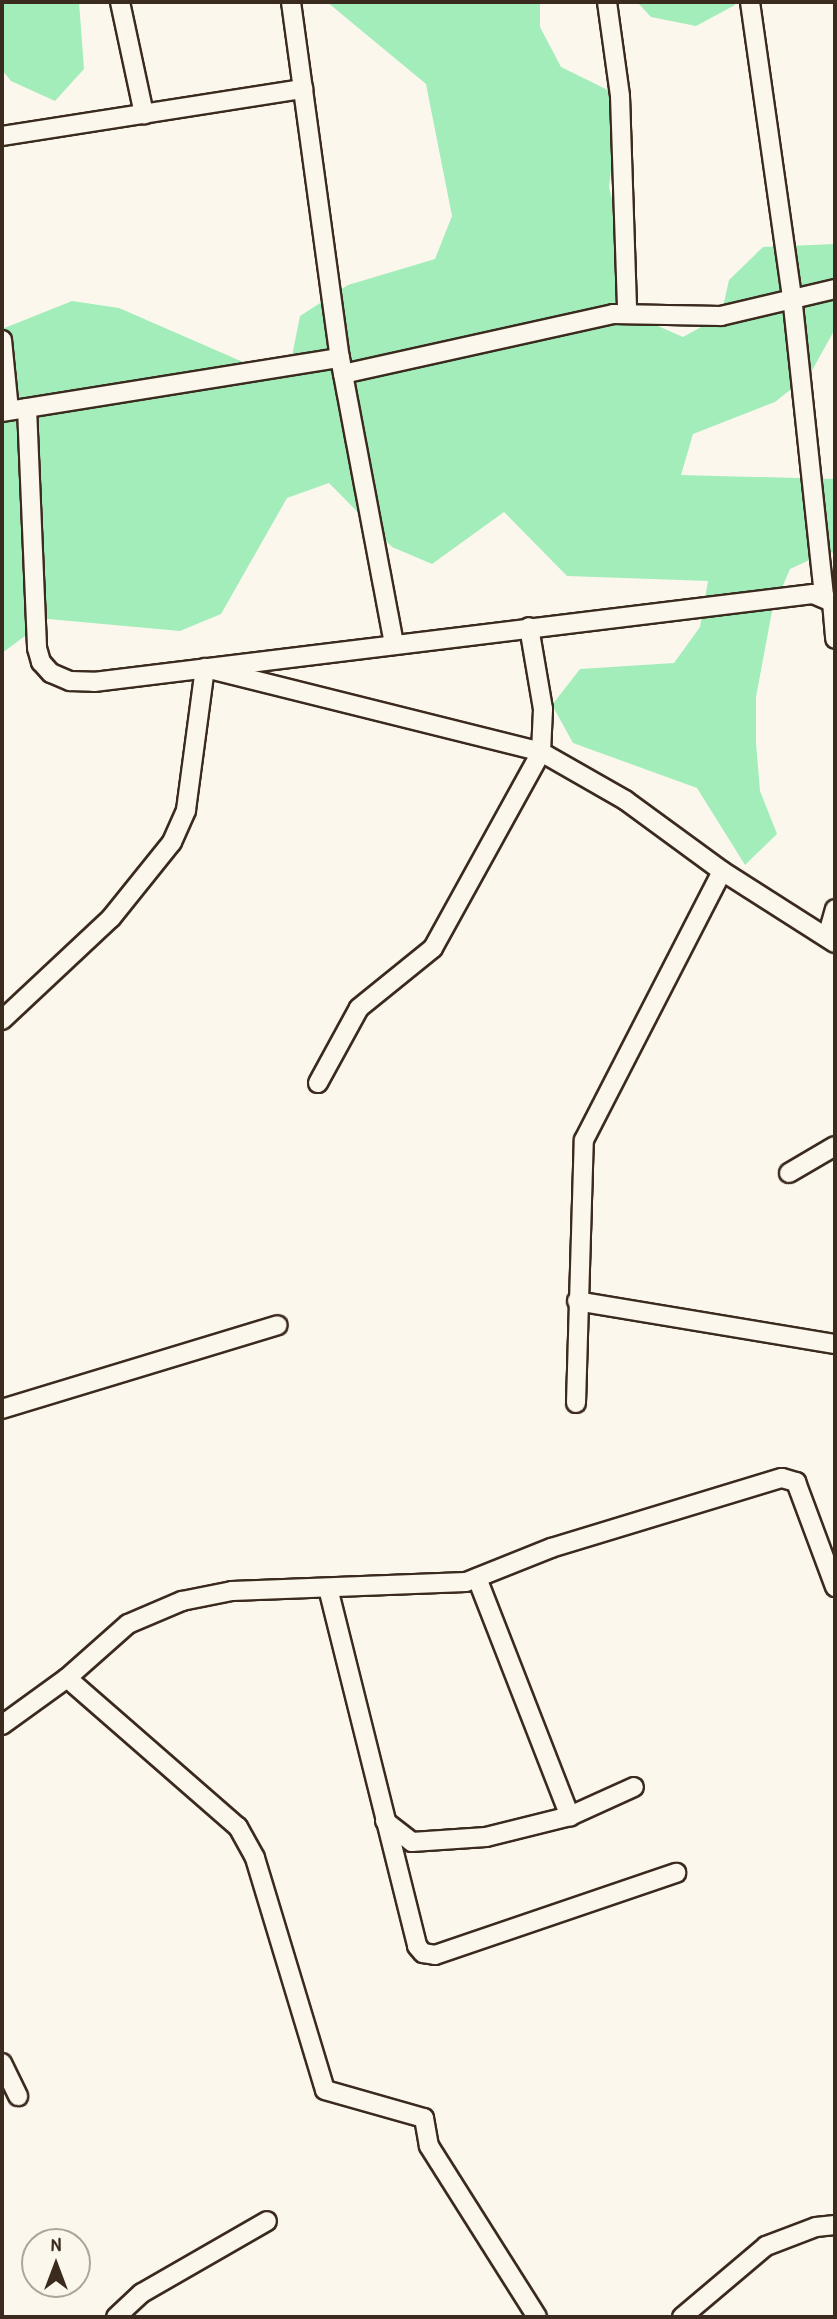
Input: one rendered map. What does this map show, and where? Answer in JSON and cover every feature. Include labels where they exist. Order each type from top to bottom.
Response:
[{"type":"street","points":[[120,2],[144,114]]},
{"type":"street","points":[[291,2],[341,366],[394,644]]},
{"type":"street","points":[[607,2],[620,96],[627,312]]},
{"type":"street","points":[[750,2],[792,296],[824,595],[832,602],[835,639]]},
{"type":"street","points":[[2,136],[303,89]]},
{"type":"street","points":[[2,340],[6,411],[341,366],[627,312],[721,316],[792,296],[835,289]]},
{"type":"street","points":[[27,408],[41,662],[51,673],[70,681],[824,595]]},
{"type":"street","points":[[318,1083],[359,1008],[433,948],[541,752],[543,709],[529,627]]},
{"type":"street","points":[[205,667],[541,752],[625,800],[722,872],[831,940],[835,909]]},
{"type":"street","points":[[2,1020],[111,918],[181,826],[205,667]]},
{"type":"street","points":[[576,1403],[584,1140],[594,1114],[722,872]]},
{"type":"street","points":[[789,1173],[835,1146]]},
{"type":"street","points":[[578,1301],[835,1344]]},
{"type":"street","points":[[2,1409],[278,1325]]},
{"type":"street","points":[[2,1725],[67,1678],[128,1624],[182,1601],[232,1591],[456,1583],[477,1578],[551,1548],[790,1478],[796,1482],[835,1587]]},
{"type":"street","points":[[477,1578],[570,1816]]},
{"type":"street","points":[[328,1587],[417,1945],[423,1953],[435,1955],[676,1874]]},
{"type":"street","points":[[67,1678],[238,1827],[255,1858],[326,2090],[332,2095],[424,2118],[429,2146],[537,2317]]},
{"type":"street","points":[[385,1821],[412,1842],[486,1837],[570,1816],[634,1787]]},
{"type":"street","points":[[2,2063],[18,2096]]},
{"type":"street","points":[[116,2317],[142,2293],[267,2221]]},
{"type":"street","points":[[682,2317],[766,2246],[816,2227],[835,2225]]},
{"type":"green space","points":[[2,2],[79,2],[84,69],[55,101],[11,81],[2,70]]},
{"type":"green space","points":[[327,2],[540,2],[540,27],[561,67],[620,96],[609,187],[642,319],[683,337],[721,316],[729,280],[763,247],[835,244],[835,329],[810,374],[775,402],[693,434],[681,475],[835,479],[835,554],[829,551],[790,569],[772,611],[756,697],[756,743],[760,791],[777,834],[745,865],[697,788],[573,743],[552,705],[580,669],[674,663],[700,627],[708,581],[567,576],[504,512],[432,564],[392,547],[329,483],[287,498],[221,614],[180,631],[48,619],[2,653],[2,329],[72,301],[119,308],[243,362],[291,361],[300,316],[348,285],[435,259],[452,216],[426,84]]},
{"type":"green space","points":[[637,2],[734,2],[735,5],[696,26],[651,17]]}]
